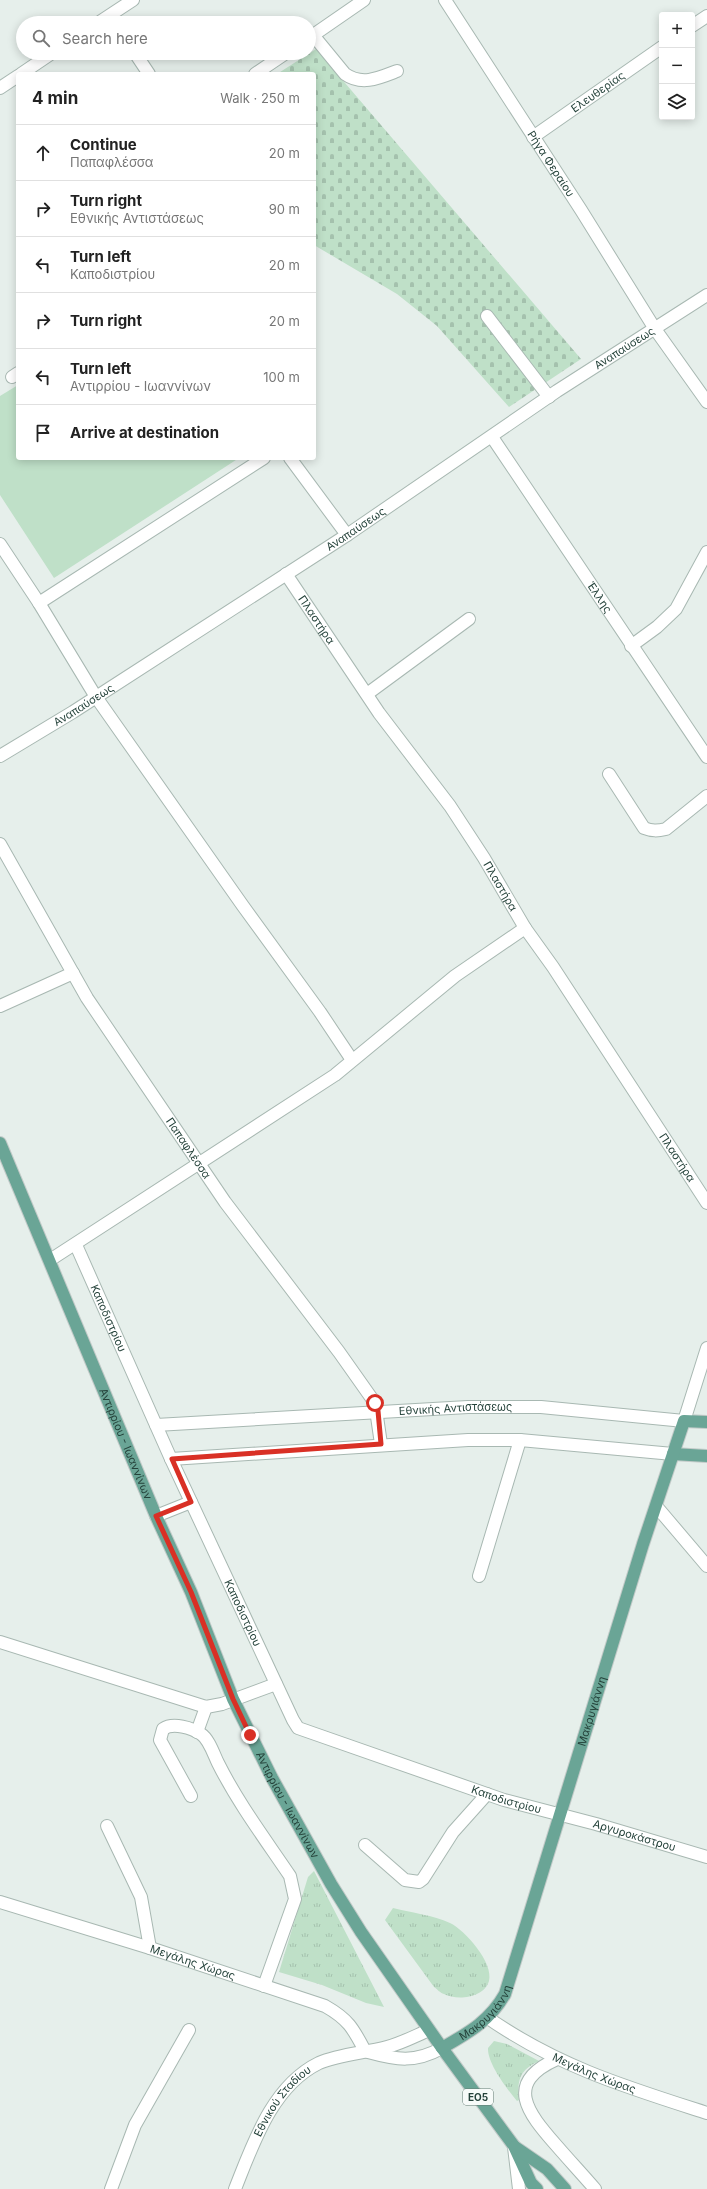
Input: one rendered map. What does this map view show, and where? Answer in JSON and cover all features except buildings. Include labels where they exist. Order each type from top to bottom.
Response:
[{"type":"main road","name":"Αντιρρίου - Ιωαννίνων","points":[[0,1143],[156,1516],[191,1592],[233,1699],[272,1778],[331,1884],[429,2030],[514,2146],[531,2183],[537,2189]]},
{"type":"main road","name":"Εθνικής Αντιστάσεως","points":[[684,1421],[707,1422]]},
{"type":"main road","name":"Μακρυγιάννη","points":[[442,2048],[473,2030],[488,2018],[497,2008],[505,1994],[656,1506],[684,1421]]},
{"type":"main road","points":[[673,1454],[707,1456]]},
{"type":"main road","name":"Αντιρρίου - Ιωαννίνων","points":[[514,2146],[548,2170],[565,2189]]},
{"type":"street","points":[[115,16],[133,0]]},
{"type":"street","points":[[316,33],[364,0]]},
{"type":"street","name":"Ρήγα Φεραίου","points":[[445,0],[655,329],[707,402]]},
{"type":"street","points":[[316,42],[345,74],[352,78],[372,80],[396,72]]},
{"type":"street","name":"Ελευθερίας","points":[[533,137],[661,48]]},
{"type":"street","points":[[24,72],[42,60]]},
{"type":"street","points":[[140,60],[148,72]]},
{"type":"street","points":[[258,72],[276,60]]},
{"type":"street","points":[[0,88],[16,77]]},
{"type":"street","name":"Αναπαύσεως","points":[[0,756],[96,697],[347,535],[492,437],[548,397],[707,295]]},
{"type":"street","points":[[487,316],[548,397]]},
{"type":"street","name":"Έλλης","points":[[492,437],[707,757]]},
{"type":"street","points":[[39,603],[261,460]]},
{"type":"street","points":[[291,460],[347,535]]},
{"type":"street","points":[[0,544],[39,603],[96,697],[243,906],[320,1012],[352,1060]]},
{"type":"street","points":[[631,646],[657,627],[676,609],[707,552]]},
{"type":"street","name":"Πλαστήρα","points":[[286,574],[367,694],[450,806],[484,858],[525,928],[553,967],[707,1203]]},
{"type":"street","points":[[367,694],[469,619]]},
{"type":"street","points":[[609,774],[644,828],[650,830],[657,831],[666,829],[707,796]]},
{"type":"street","name":"Παπαφλέσσα","points":[[0,844],[87,998],[229,1208],[339,1352],[375,1403],[378,1411],[381,1444]]},
{"type":"street","points":[[50,1260],[76,1245],[335,1075],[455,976],[525,928]]},
{"type":"street","points":[[0,1006],[73,973]]},
{"type":"street","name":"Καποδιστρίου","points":[[76,1245],[191,1502],[293,1720],[304,1731],[487,1794],[560,1815]]},
{"type":"street","name":"Μακρυγιάννη","points":[[684,1421],[707,1348]]},
{"type":"street","name":"Εθνικής Αντιστάσεως","points":[[156,1424],[468,1407],[542,1407],[684,1421]]},
{"type":"street","points":[[172,1459],[381,1444],[468,1440],[520,1440],[673,1454]]},
{"type":"street","points":[[479,1576],[520,1440]]},
{"type":"street","points":[[156,1516],[191,1502]]},
{"type":"street","points":[[656,1506],[707,1566]]},
{"type":"street","points":[[0,1642],[206,1707],[276,1684]]},
{"type":"street","points":[[197,1732],[206,1707]]},
{"type":"street","points":[[191,1796],[160,1740],[163,1729],[169,1726],[179,1726],[197,1732],[205,1738],[230,1787],[294,1884],[295,1899],[264,1986]]},
{"type":"street","points":[[364,1845],[405,1880],[415,1883],[419,1882],[423,1879],[453,1832],[487,1794]]},
{"type":"street","name":"Αργυροκάστρου","points":[[560,1815],[707,1857]]},
{"type":"street","points":[[108,1826],[141,1897],[150,1948]]},
{"type":"street","name":"Μεγάλης Χώρας","points":[[0,1902],[150,1948],[325,2006],[341,2016],[353,2029],[365,2051]]},
{"type":"street","name":"Μεγάλης Χώρας","points":[[488,2018],[524,2042],[557,2060],[605,2080],[707,2113]]},
{"type":"street","points":[[111,2189],[135,2125],[189,2030]]},
{"type":"street","name":"Εθνικού Σταδίου","points":[[235,2189],[257,2136],[270,2112],[286,2090],[303,2074],[319,2063],[405,2041],[429,2030]]},
{"type":"street","name":"Εθνικού Σταδίου","points":[[365,2051],[402,2059],[417,2059],[442,2048]]},
{"type":"street","points":[[557,2060],[533,2072],[526,2089],[527,2106],[534,2121],[595,2189]]},
{"type":"street","points":[[514,2146],[519,2189]]},
{"type":"green space","points":[[316,49],[581,359],[509,407],[437,326],[397,294],[316,246],[316,72],[280,72],[299,60],[316,60]]},
{"type":"green space","points":[[16,386],[16,460],[236,460],[54,578],[0,495],[0,396]]},
{"type":"green space","points":[[314,1871],[384,2007],[366,2003],[322,1985],[279,1972],[308,1877]]},
{"type":"green space","points":[[393,1908],[443,1920],[463,1932],[477,1948],[487,1965],[489,1981],[486,1987],[476,1994],[463,1997],[449,1996],[441,1993],[434,1987],[385,1920]]},
{"type":"green space","points":[[494,2041],[507,2044],[539,2061],[528,2068],[521,2076],[519,2081],[519,2100],[517,2101],[498,2076],[491,2061],[488,2048]]},
{"type":"route","points":[[250,1735],[233,1699],[191,1592],[156,1516],[191,1502],[172,1459],[381,1444],[378,1411],[375,1403]]}]
